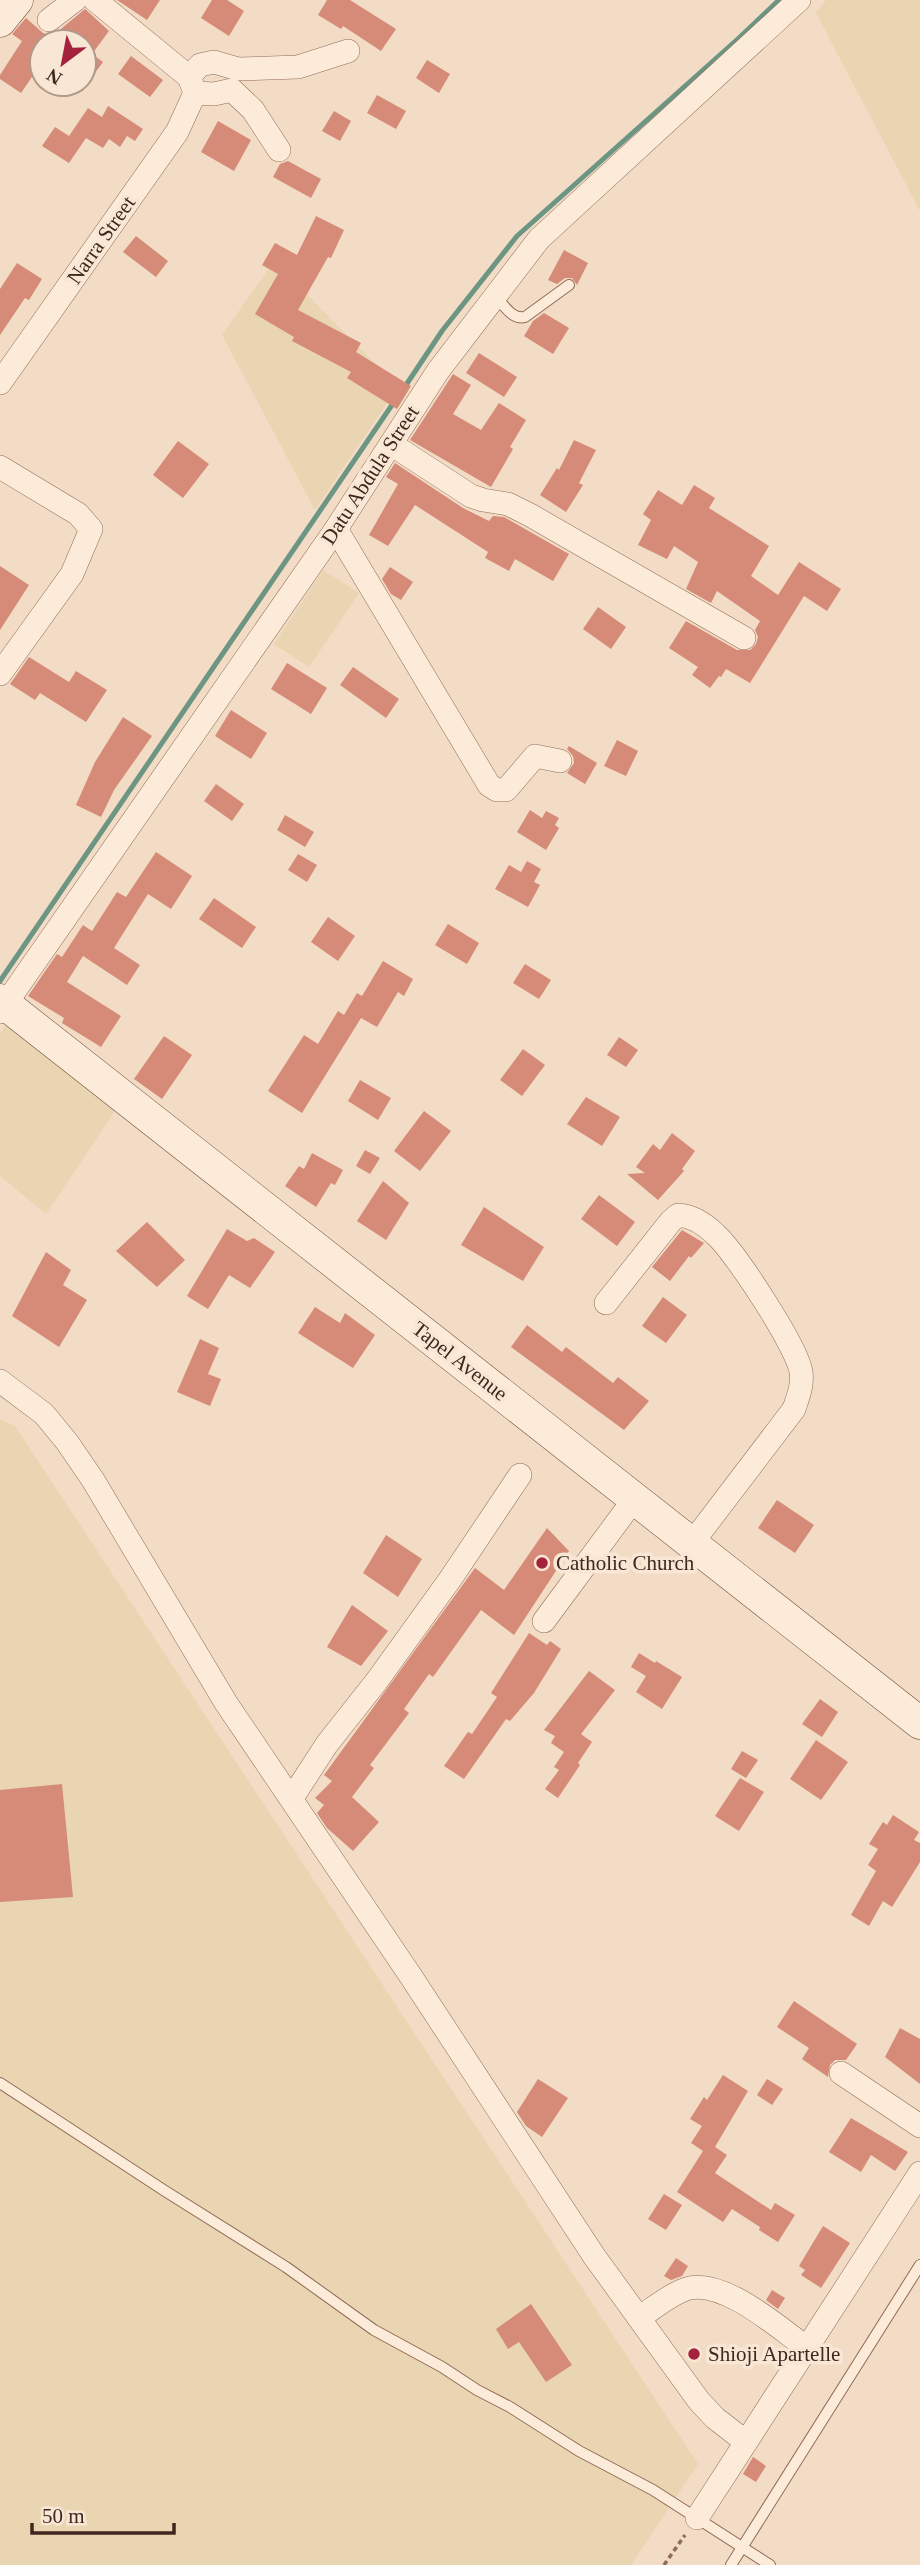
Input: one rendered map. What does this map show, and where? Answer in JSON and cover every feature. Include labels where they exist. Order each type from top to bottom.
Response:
[{"type":"street","points":[[0,21],[17,0]]},
{"type":"street","points":[[48,20],[75,0]]},
{"type":"street","points":[[94,0],[192,85],[214,94],[235,80],[298,67],[348,51]]},
{"type":"street","name":"Datu Abdula Street","points":[[2,1006],[336,529],[438,371],[539,239],[799,0]]},
{"type":"street","points":[[192,85],[200,65],[214,62],[235,80],[279,150]]},
{"type":"street","name":"Narra Street","points":[[0,383],[177,132],[192,85]]},
{"type":"street","points":[[391,444],[471,496],[508,504],[530,514],[744,638]]},
{"type":"street","points":[[0,467],[78,514],[91,528],[72,575],[0,674]]},
{"type":"street","points":[[336,529],[489,785],[497,790],[506,790],[535,756],[560,761]]},
{"type":"street","name":"Tapel Avenue","points":[[2,1006],[920,1723]]},
{"type":"street","points":[[606,1303],[671,1221],[678,1215],[686,1216],[715,1233],[733,1253],[795,1352],[801,1371],[801,1390],[794,1409],[692,1543]]},
{"type":"street","points":[[0,1381],[44,1414],[67,1442],[93,1480],[226,1703],[292,1798],[545,2183],[699,2401],[715,2418],[746,2442]]},
{"type":"street","points":[[292,1798],[327,1744],[452,1578],[520,1475]]},
{"type":"street","points":[[544,1621],[635,1498]]},
{"type":"street","points":[[841,2073],[920,2126]]},
{"type":"street","points":[[697,2518],[920,2173]]},
{"type":"street","points":[[639,2318],[687,2289],[714,2289],[759,2314],[807,2348]]},
{"type":"lane","points":[[496,297],[515,317],[520,318],[569,285]]},
{"type":"lane","points":[[0,2083],[297,2274],[374,2330],[510,2407],[579,2451],[642,2484],[770,2565]]},
{"type":"lane","points":[[732,2565],[920,2265]]},
{"type":"lane","points":[[727,2537],[732,2565]]},
{"type":"path","points":[[664,2565],[697,2518]]},
{"type":"shaded area","points":[[826,0],[920,0],[920,211],[816,13]]},
{"type":"shaded area","points":[[274,261],[398,387],[315,510],[222,335]]},
{"type":"shaded area","points":[[323,570],[359,593],[309,667],[274,644]]},
{"type":"shaded area","points":[[7,1024],[117,1108],[46,1214],[0,1176],[0,1034]]},
{"type":"shaded area","points":[[0,1419],[15,1426],[698,2464],[631,2565],[0,2565]]},
{"type":"building","points":[[117,0],[160,0],[147,20]]},
{"type":"building","points":[[212,0],[227,0],[244,11],[229,36],[201,18]]},
{"type":"building","points":[[327,0],[350,0],[396,29],[381,51],[343,26],[341,29],[318,15]]},
{"type":"building","points":[[85,9],[109,31],[98,46],[98,28],[62,28]]},
{"type":"building","points":[[26,18],[37,28],[28,28],[28,83],[21,93],[0,79],[22,41],[12,34]]},
{"type":"building","points":[[131,56],[163,80],[150,97],[118,74]]},
{"type":"building","points":[[427,60],[450,74],[439,93],[416,78]]},
{"type":"building","points":[[377,95],[406,111],[396,129],[367,113]]},
{"type":"building","points":[[108,106],[143,129],[135,141],[127,136],[120,147],[109,139],[103,148],[86,138],[69,163],[42,146],[55,127],[69,136],[88,108],[102,117]]},
{"type":"building","points":[[334,111],[351,121],[340,141],[322,131]]},
{"type":"building","points":[[218,121],[251,140],[234,171],[201,152]]},
{"type":"building","points":[[288,161],[321,179],[311,198],[273,177],[280,164]]},
{"type":"building","points":[[316,216],[344,230],[331,258],[328,257],[298,310],[361,343],[356,352],[411,386],[397,409],[347,378],[351,372],[292,341],[294,337],[255,314],[278,274],[262,265],[275,243],[297,255]]},
{"type":"building","points":[[136,236],[168,261],[156,277],[123,252]]},
{"type":"building","points":[[564,250],[588,263],[577,285],[572,278],[565,278],[557,284],[548,280]]},
{"type":"building","points":[[17,263],[42,279],[29,300],[25,298],[0,335],[0,289]]},
{"type":"building","points":[[544,313],[569,328],[553,354],[524,336],[533,321]]},
{"type":"building","points":[[479,353],[517,377],[504,397],[466,373]]},
{"type":"building","points":[[453,374],[471,385],[453,414],[481,430],[499,403],[526,420],[491,487],[410,440]]},
{"type":"building","points":[[574,440],[596,450],[579,483],[583,485],[566,512],[540,495],[557,468],[559,470]]},
{"type":"building","points":[[178,441],[209,464],[183,498],[153,475]]},
{"type":"building","points":[[395,463],[463,508],[489,521],[493,516],[504,517],[569,554],[553,581],[515,559],[509,571],[485,558],[488,552],[415,505],[388,546],[369,535],[398,484],[386,477]]},
{"type":"building","points":[[694,485],[715,498],[709,508],[769,546],[751,576],[778,595],[799,562],[841,589],[827,611],[804,596],[750,683],[726,669],[710,688],[692,675],[698,667],[669,648],[686,621],[737,650],[750,650],[756,644],[758,637],[755,630],[760,621],[717,591],[711,603],[686,589],[698,562],[674,546],[667,559],[638,545],[651,520],[643,514],[658,490],[682,505]]},
{"type":"building","points":[[0,566],[29,585],[0,630]]},
{"type":"building","points":[[390,567],[413,582],[401,600],[391,594],[382,579]]},
{"type":"building","points":[[598,607],[626,627],[611,649],[583,629]]},
{"type":"building","points":[[29,657],[69,682],[76,671],[107,690],[86,722],[40,693],[35,700],[10,684]]},
{"type":"building","points":[[287,663],[327,688],[311,714],[271,689]]},
{"type":"building","points":[[353,667],[399,699],[386,718],[340,685]]},
{"type":"building","points":[[231,710],[267,733],[251,759],[215,736]]},
{"type":"building","points":[[123,717],[152,736],[114,790],[101,817],[76,805],[95,762]]},
{"type":"building","points":[[617,740],[638,751],[626,776],[604,766]]},
{"type":"building","points":[[569,746],[597,763],[585,784],[567,773],[574,763],[573,756],[567,749]]},
{"type":"building","points":[[216,784],[244,804],[232,821],[204,801]]},
{"type":"building","points":[[530,810],[542,818],[546,811],[559,818],[555,825],[559,828],[546,850],[517,832]]},
{"type":"building","points":[[285,815],[314,832],[305,847],[277,830]]},
{"type":"building","points":[[156,852],[192,876],[171,909],[148,894],[114,948],[140,965],[127,985],[83,956],[67,982],[121,1016],[101,1047],[62,1023],[64,1018],[28,996],[57,954],[62,957],[83,925],[92,931],[117,892],[126,897]]},
{"type":"building","points":[[298,854],[317,865],[307,882],[288,870]]},
{"type":"building","points":[[527,861],[541,869],[534,882],[540,885],[528,907],[495,889],[509,865],[521,872]]},
{"type":"building","points":[[214,898],[256,927],[242,948],[199,919]]},
{"type":"building","points":[[328,917],[355,936],[338,961],[311,942]]},
{"type":"building","points":[[448,924],[479,943],[467,964],[435,945]]},
{"type":"building","points":[[383,961],[413,979],[404,996],[398,992],[377,1027],[361,1018],[302,1113],[268,1091],[304,1035],[318,1044],[338,1011],[344,1015],[357,993],[362,996]]},
{"type":"building","points":[[525,964],[551,980],[539,999],[513,983]]},
{"type":"building","points":[[164,1036],[192,1055],[162,1099],[134,1079]]},
{"type":"building","points":[[619,1037],[638,1050],[626,1067],[607,1055]]},
{"type":"building","points":[[523,1049],[545,1065],[522,1096],[500,1080]]},
{"type":"building","points":[[360,1080],[391,1098],[378,1120],[348,1101]]},
{"type":"building","points":[[586,1097],[620,1117],[602,1146],[567,1124]]},
{"type":"building","points":[[424,1111],[451,1131],[420,1171],[394,1151]]},
{"type":"building","points":[[672,1133],[695,1151],[682,1169],[684,1171],[658,1200],[627,1174],[645,1173],[636,1167],[653,1144],[660,1150]]},
{"type":"building","points":[[365,1150],[380,1158],[370,1174],[356,1166]]},
{"type":"building","points":[[312,1153],[343,1170],[335,1185],[331,1183],[316,1207],[285,1186],[299,1166],[304,1169]]},
{"type":"building","points":[[383,1181],[409,1203],[386,1240],[357,1221]]},
{"type":"building","points":[[599,1195],[635,1222],[617,1246],[581,1219]]},
{"type":"building","points":[[484,1207],[544,1247],[523,1281],[461,1245]]},
{"type":"building","points":[[147,1222],[185,1260],[157,1287],[116,1251]]},
{"type":"building","points":[[227,1229],[247,1241],[254,1238],[275,1252],[250,1288],[229,1275],[208,1309],[187,1296]]},
{"type":"building","points":[[682,1230],[704,1243],[691,1258],[689,1256],[670,1281],[652,1267]]},
{"type":"building","points":[[46,1252],[71,1270],[63,1285],[87,1300],[59,1347],[12,1316]]},
{"type":"building","points":[[663,1297],[687,1315],[666,1343],[642,1326]]},
{"type":"building","points":[[315,1307],[340,1323],[345,1313],[375,1335],[353,1368],[298,1333]]},
{"type":"building","points":[[527,1325],[562,1352],[566,1347],[613,1383],[618,1377],[649,1401],[624,1430],[511,1347]]},
{"type":"building","points":[[200,1339],[219,1348],[208,1374],[221,1379],[210,1406],[177,1392]]},
{"type":"building","points":[[777,1500],[814,1525],[795,1553],[758,1528]]},
{"type":"building","points":[[547,1528],[569,1551],[514,1635],[481,1610],[433,1677],[429,1674],[404,1709],[409,1713],[370,1765],[374,1768],[352,1797],[379,1822],[353,1851],[327,1828],[317,1813],[324,1805],[315,1798],[332,1781],[324,1775],[475,1568],[504,1590]]},
{"type":"building","points":[[386,1535],[422,1559],[398,1597],[363,1573]]},
{"type":"building","points":[[352,1605],[388,1631],[361,1666],[327,1647]]},
{"type":"building","points":[[529,1633],[547,1645],[550,1641],[561,1649],[534,1693],[510,1721],[506,1719],[464,1779],[444,1766],[468,1732],[472,1734],[497,1697],[491,1693]]},
{"type":"building","points":[[639,1653],[682,1677],[662,1709],[636,1692],[646,1676],[631,1667]]},
{"type":"building","points":[[589,1671],[615,1690],[581,1734],[592,1742],[558,1798],[545,1789],[559,1770],[554,1767],[564,1752],[551,1743],[555,1736],[544,1730]]},
{"type":"building","points":[[820,1699],[838,1712],[822,1737],[802,1724]]},
{"type":"building","points":[[816,1740],[848,1762],[821,1800],[790,1779]]},
{"type":"building","points":[[742,1751],[758,1760],[746,1778],[731,1769]]},
{"type":"building","points":[[740,1778],[764,1792],[739,1831],[715,1816]]},
{"type":"building","points":[[62,1784],[73,1897],[0,1902],[0,1790]]},
{"type":"building","points":[[893,1815],[919,1832],[914,1840],[920,1843],[920,1862],[892,1907],[883,1901],[869,1926],[851,1915],[876,1871],[868,1865],[878,1849],[869,1844],[883,1822],[887,1825]]},
{"type":"building","points":[[794,2001],[857,2044],[846,2060],[835,2060],[830,2065],[828,2077],[802,2059],[809,2048],[777,2027]]},
{"type":"building","points":[[900,2028],[920,2039],[920,2084],[885,2057]]},
{"type":"building","points":[[723,2075],[748,2091],[715,2147],[727,2155],[715,2173],[771,2210],[775,2203],[795,2215],[778,2242],[732,2209],[723,2222],[677,2192],[703,2151],[691,2143],[702,2126],[690,2119],[704,2097],[707,2100]]},
{"type":"building","points":[[538,2079],[568,2098],[542,2137],[526,2126],[517,2112]]},
{"type":"building","points":[[767,2079],[783,2089],[772,2105],[757,2095]]},
{"type":"building","points":[[851,2118],[908,2152],[895,2171],[871,2155],[861,2172],[829,2152]]},
{"type":"building","points":[[664,2194],[682,2205],[666,2230],[648,2219]]},
{"type":"building","points":[[823,2226],[850,2243],[821,2288],[801,2275],[805,2270],[799,2266]]},
{"type":"building","points":[[676,2258],[688,2266],[682,2276],[671,2280],[664,2276]]},
{"type":"building","points":[[772,2290],[785,2298],[778,2309],[766,2300]]},
{"type":"building","points":[[531,2304],[572,2365],[546,2382],[519,2342],[508,2349],[496,2329]]},
{"type":"building","points":[[753,2457],[766,2466],[756,2482],[743,2474]]},
{"type":"waterway","points":[[404,388],[442,331],[517,236],[779,0]]},
{"type":"waterway","points":[[0,981],[394,402]]},
{"type":"place","name":"Catholic Church","points":[[542,1563]]},
{"type":"place","name":"Shioji Apartelle","points":[[694,2354]]}]
